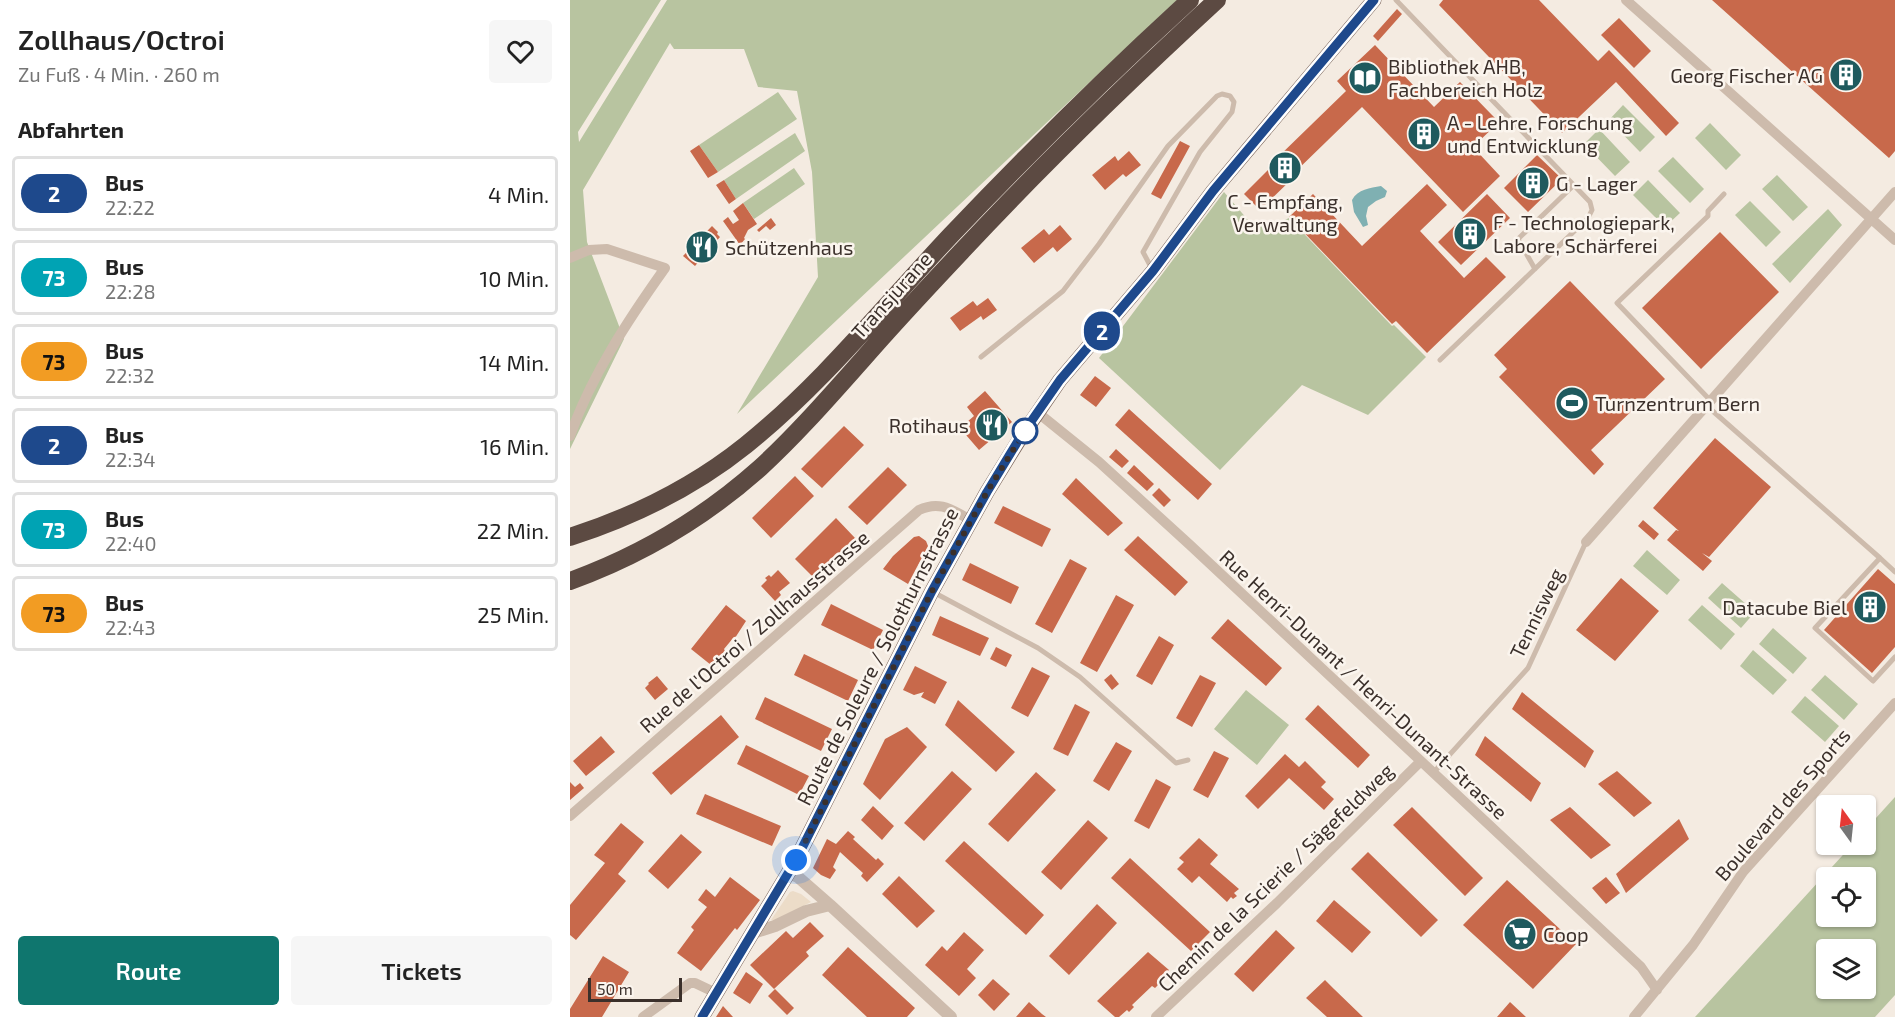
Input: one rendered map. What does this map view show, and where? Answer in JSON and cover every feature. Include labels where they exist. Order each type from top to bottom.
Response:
[{"type":"highway","name":"Transjurane","points":[[570,537],[636,512],[706,473],[744,447],[781,415],[1029,154],[1096,87],[1190,0]]},
{"type":"highway","name":"Transjurane","points":[[570,581],[616,562],[662,538],[695,517],[760,468],[801,428],[996,215],[1097,113],[1217,0]]},
{"type":"main road","name":"Route de Soleure / Solothurnstrasse","points":[[702,1017],[789,873],[932,591],[971,520],[1037,412],[1060,380],[1153,271],[1213,191],[1374,0]]},
{"type":"street","points":[[1626,0],[1895,240]]},
{"type":"street","points":[[1586,542],[1895,192]]},
{"type":"street","points":[[570,258],[589,250],[607,249],[666,268],[633,314],[582,402],[570,436]]},
{"type":"street","name":"Rue Henri-Dunant / Henri-Dunant-Strasse","points":[[1037,412],[1107,469],[1641,967],[1657,990]]},
{"type":"street","name":"Rue de l'Octroi / Zollhausstrasse","points":[[570,816],[919,510],[941,505],[971,520]]},
{"type":"street","name":"Boulevard des Sports","points":[[1634,1017],[1693,945],[1743,873],[1895,703]]},
{"type":"street","name":"Chemin de la Scierie / Sägefeldweg","points":[[1155,1017],[1277,903],[1420,762]]},
{"type":"street","points":[[789,873],[798,877],[830,905],[943,1014]]},
{"type":"street","points":[[753,933],[775,926],[806,911],[830,905]]},
{"type":"street","points":[[643,1017],[690,984],[696,983],[716,993]]},
{"type":"lane","points":[[1396,0],[1590,202],[1592,210],[1588,218],[1440,360]]},
{"type":"lane","points":[[981,357],[1063,291],[1168,146],[1217,96],[1222,94],[1230,96],[1234,102],[1232,112],[1200,152],[1143,252],[1153,271]]},
{"type":"lane","points":[[1534,269],[1518,239],[1574,185]]},
{"type":"lane","points":[[1724,194],[1708,210],[1708,216],[1617,303],[1708,402],[1895,572]]},
{"type":"lane","name":"Tennisweg","points":[[1433,774],[1528,668],[1586,542]]},
{"type":"lane","points":[[1880,558],[1815,628],[1873,681],[1895,657]]},
{"type":"lane","points":[[932,591],[1038,648],[1080,677],[1176,763],[1188,760]]},
{"type":"green space","points":[[570,0],[661,0],[578,132],[579,142],[667,0],[1177,0],[737,414],[818,277],[812,172],[797,91],[758,87],[744,49],[674,49],[670,43],[583,190],[587,242],[624,339],[570,449]]},
{"type":"green space","points":[[778,92],[797,119],[718,172],[699,145]]},
{"type":"green space","points":[[1623,105],[1655,137],[1640,152],[1609,120]]},
{"type":"green space","points":[[1710,123],[1741,155],[1726,170],[1695,138]]},
{"type":"green space","points":[[1599,129],[1630,162],[1615,176],[1584,144]]},
{"type":"green space","points":[[795,133],[805,151],[736,199],[724,180]]},
{"type":"green space","points":[[1673,157],[1704,189],[1690,203],[1658,171]]},
{"type":"green space","points":[[794,168],[805,184],[754,219],[743,203]]},
{"type":"green space","points":[[1777,175],[1808,207],[1793,221],[1762,189]]},
{"type":"green space","points":[[1648,180],[1680,213],[1665,227],[1633,195]]},
{"type":"green space","points":[[1224,192],[1254,227],[1272,226],[1289,218],[1392,326],[1394,325],[1426,357],[1368,415],[1302,385],[1220,470],[1099,358]]},
{"type":"green space","points":[[1750,201],[1781,232],[1766,247],[1735,215]]},
{"type":"green space","points":[[1828,209],[1842,225],[1790,283],[1772,264]]},
{"type":"green space","points":[[1647,550],[1680,580],[1667,595],[1633,566]]},
{"type":"green space","points":[[1722,583],[1755,612],[1741,628],[1708,598]]},
{"type":"green space","points":[[1702,605],[1735,634],[1721,650],[1688,620]]},
{"type":"green space","points":[[1773,628],[1807,658],[1793,674],[1759,644]]},
{"type":"green space","points":[[1753,650],[1787,680],[1773,695],[1740,666]]},
{"type":"green space","points":[[1825,675],[1858,704],[1844,720],[1811,690]]},
{"type":"green space","points":[[1246,690],[1289,725],[1257,765],[1214,729]]},
{"type":"green space","points":[[1805,696],[1839,726],[1825,742],[1791,712]]},
{"type":"green space","points":[[1895,797],[1895,995],[1875,1017],[1695,1017],[1816,884],[1816,927],[1876,927],[1876,867],[1832,867],[1843,855],[1876,855],[1876,818]]},
{"type":"shaded area","points":[[793,891],[811,902],[775,921],[771,920],[790,892]]},
{"type":"water","points":[[1381,186],[1387,191],[1385,197],[1368,207],[1366,216],[1368,225],[1363,227],[1354,212],[1352,200],[1361,191]]},
{"type":"building","points":[[1443,0],[1539,0],[1598,61],[1609,50],[1679,123],[1666,136],[1616,82],[1562,133],[1439,5]]},
{"type":"building","name":"Georg Fischer AG","points":[[1712,0],[1895,0],[1895,151],[1889,158]]},
{"type":"building","points":[[1397,9],[1402,14],[1378,41],[1373,36]]},
{"type":"building","points":[[1619,18],[1651,51],[1634,68],[1601,35]]},
{"type":"building","name":"A - Lehre, Forschung und Entwicklung","points":[[1375,45],[1434,107],[1460,82],[1499,122],[1473,147],[1500,176],[1463,212],[1362,107],[1292,175],[1294,177],[1260,210],[1244,194],[1278,160],[1276,159],[1346,91],[1337,81]]},
{"type":"building","points":[[1180,141],[1190,146],[1161,199],[1151,194]]},
{"type":"building","points":[[699,145],[718,172],[708,178],[690,151]]},
{"type":"building","points":[[1129,151],[1141,165],[1126,177],[1123,174],[1105,190],[1092,175],[1115,156],[1118,161]]},
{"type":"building","name":"G - Lager","points":[[1537,155],[1562,179],[1528,212],[1504,188]]},
{"type":"building","points":[[724,180],[736,199],[729,204],[716,185]]},
{"type":"building","points":[[1427,184],[1447,205],[1420,231],[1464,278],[1486,257],[1506,277],[1427,353],[1396,321],[1392,324],[1289,217],[1313,194],[1362,246]]},
{"type":"building","name":"F - Technologiepark, Labore, Schärferei","points":[[1487,194],[1510,218],[1461,265],[1438,242]]},
{"type":"building","points":[[743,203],[757,224],[748,230],[740,245],[723,221],[728,217],[733,224],[739,220],[733,211]]},
{"type":"building","points":[[771,218],[776,225],[770,230],[766,226],[759,232],[757,230]]},
{"type":"building","points":[[1060,225],[1072,239],[1057,252],[1053,247],[1034,263],[1021,248],[1044,229],[1049,235]]},
{"type":"building","name":"Schützenhaus","points":[[712,226],[720,237],[695,266],[683,256]]},
{"type":"building","points":[[1720,232],[1779,292],[1701,369],[1642,308]]},
{"type":"building","name":"Turnzentrum Bern","points":[[1570,281],[1665,379],[1591,450],[1604,464],[1594,475],[1499,377],[1507,369],[1494,355]]},
{"type":"building","points":[[988,298],[997,310],[983,320],[981,316],[960,331],[950,318],[973,301],[977,306]]},
{"type":"building","points":[[1095,376],[1111,388],[1096,407],[1080,395]]},
{"type":"building","points":[[985,391],[1012,422],[979,450],[960,428],[974,416],[967,407]]},
{"type":"building","points":[[1129,409],[1212,484],[1198,500],[1115,425]]},
{"type":"building","points":[[844,426],[864,445],[822,488],[801,469]]},
{"type":"building","points":[[1715,438],[1771,487],[1709,557],[1702,553],[1712,561],[1703,571],[1667,540],[1676,530],[1679,531],[1653,508]]},
{"type":"building","points":[[1116,449],[1129,461],[1122,468],[1109,457]]},
{"type":"building","points":[[1134,465],[1154,484],[1147,491],[1127,473]]},
{"type":"building","points":[[888,467],[907,485],[867,525],[848,507]]},
{"type":"building","points":[[795,476],[814,496],[771,538],[752,518]]},
{"type":"building","points":[[1076,478],[1123,523],[1108,536],[1062,494]]},
{"type":"building","points":[[1159,488],[1171,500],[1164,507],[1152,495]]},
{"type":"building","points":[[1003,506],[1051,529],[1042,547],[994,523]]},
{"type":"building","points":[[836,518],[855,538],[814,578],[795,559]]},
{"type":"building","points":[[1643,520],[1659,534],[1654,540],[1638,526]]},
{"type":"building","points":[[919,536],[926,541],[928,546],[908,584],[883,569],[893,556],[914,537]]},
{"type":"building","points":[[1138,536],[1188,582],[1175,596],[1124,550]]},
{"type":"building","points":[[1070,559],[1087,568],[1052,633],[1035,624]]},
{"type":"building","points":[[970,563],[1019,587],[1011,604],[962,580]]},
{"type":"building","name":"Datacube Biel","points":[[1878,569],[1895,584],[1895,647],[1872,673],[1824,630]]},
{"type":"building","points":[[778,570],[790,583],[779,592],[781,595],[775,601],[761,586],[767,580],[765,578],[769,575],[771,577]]},
{"type":"building","points":[[1621,578],[1659,611],[1615,661],[1576,630]]},
{"type":"building","points":[[1116,595],[1134,605],[1097,672],[1080,663]]},
{"type":"building","points":[[831,604],[883,630],[873,650],[821,625]]},
{"type":"building","points":[[726,605],[746,621],[735,638],[724,649],[725,651],[711,665],[691,649]]},
{"type":"building","points":[[940,616],[989,638],[980,656],[932,635]]},
{"type":"building","points":[[1228,619],[1282,668],[1266,686],[1211,638]]},
{"type":"building","points":[[1159,636],[1174,645],[1152,685],[1136,676]]},
{"type":"building","points":[[996,647],[1012,655],[1006,667],[990,659]]},
{"type":"building","points":[[804,654],[858,680],[848,701],[794,675]]},
{"type":"building","points":[[915,666],[947,682],[935,704],[921,697],[924,692],[914,695],[903,690]]},
{"type":"building","points":[[1032,667],[1050,676],[1028,717],[1011,708]]},
{"type":"building","points":[[1111,674],[1119,684],[1112,690],[1104,680]]},
{"type":"building","points":[[1200,675],[1216,683],[1192,727],[1176,718]]},
{"type":"building","points":[[657,676],[668,689],[655,700],[645,688]]},
{"type":"building","points":[[1522,692],[1594,751],[1585,768],[1512,709]]},
{"type":"building","points":[[765,697],[832,729],[821,751],[755,719]]},
{"type":"building","points":[[958,700],[1015,752],[996,772],[945,725]]},
{"type":"building","points":[[1075,704],[1090,712],[1068,756],[1053,749]]},
{"type":"building","points":[[1318,705],[1370,755],[1358,768],[1305,719]]},
{"type":"building","points":[[721,715],[739,737],[671,795],[652,773]]},
{"type":"building","points":[[907,727],[927,747],[880,800],[863,784],[885,739]]},
{"type":"building","points":[[601,736],[615,752],[586,776],[573,761]]},
{"type":"building","points":[[1485,736],[1541,783],[1531,802],[1475,755]]},
{"type":"building","points":[[1116,742],[1132,751],[1109,791],[1093,781]]},
{"type":"building","points":[[746,745],[809,776],[799,795],[737,764]]},
{"type":"building","points":[[1214,751],[1229,758],[1208,798],[1193,790]]},
{"type":"building","points":[[1285,754],[1299,767],[1305,761],[1326,782],[1321,787],[1334,799],[1324,810],[1289,778],[1258,809],[1245,796]]},
{"type":"building","points":[[952,771],[972,789],[924,841],[904,823]]},
{"type":"building","points":[[1617,771],[1652,803],[1634,817],[1598,784]]},
{"type":"building","points":[[1036,772],[1056,790],[1008,842],[988,824]]},
{"type":"building","points":[[1156,779],[1171,787],[1149,829],[1134,821]]},
{"type":"building","points":[[570,782],[575,787],[580,783],[584,788],[570,800]]},
{"type":"building","points":[[705,794],[781,826],[772,846],[696,814]]},
{"type":"building","points":[[873,806],[894,826],[882,840],[861,820]]},
{"type":"building","points":[[1412,807],[1483,878],[1465,896],[1393,825]]},
{"type":"building","points":[[1570,807],[1611,845],[1591,859],[1550,820]]},
{"type":"building","points":[[1679,819],[1689,839],[1626,893],[1616,874]]},
{"type":"building","points":[[1088,820],[1108,838],[1061,890],[1041,872]]},
{"type":"building","points":[[621,823],[644,842],[618,874],[626,881],[576,940],[570,935],[570,905],[605,863],[594,855]]},
{"type":"building","points":[[848,831],[855,837],[853,839],[876,860],[878,858],[884,864],[867,882],[861,876],[863,873],[840,852],[833,867],[836,870],[830,879],[813,868],[827,839],[836,844]]},
{"type":"building","points":[[681,834],[702,852],[668,889],[648,871]]},
{"type":"building","points":[[1199,838],[1218,855],[1210,864],[1239,889],[1234,893],[1237,896],[1233,899],[1231,897],[1227,902],[1199,876],[1192,883],[1177,869],[1184,862],[1179,858]]},
{"type":"building","points":[[964,841],[1044,915],[1026,935],[945,861]]},
{"type":"building","points":[[1368,852],[1438,920],[1421,937],[1351,869]]},
{"type":"building","points":[[1130,858],[1210,932],[1191,951],[1111,878]]},
{"type":"building","points":[[899,876],[935,911],[917,928],[882,894]]},
{"type":"building","points":[[730,877],[760,900],[701,971],[677,953],[694,930],[691,927],[707,907],[698,900],[706,889],[715,897]]},
{"type":"building","points":[[1606,877],[1620,893],[1606,904],[1592,888]]},
{"type":"building","name":"Coop","points":[[1507,880],[1576,944],[1533,989],[1463,925]]},
{"type":"building","points":[[1334,900],[1371,932],[1352,953],[1316,921]]},
{"type":"building","points":[[1097,904],[1117,923],[1069,975],[1049,956]]},
{"type":"building","points":[[810,922],[824,936],[806,952],[809,956],[774,989],[750,965],[786,931],[793,938]]},
{"type":"building","points":[[1276,930],[1295,948],[1253,992],[1234,974]]},
{"type":"building","points":[[964,932],[984,950],[967,969],[976,978],[959,996],[925,965],[942,946],[947,951]]},
{"type":"building","points":[[848,947],[915,1008],[907,1017],[867,1017],[822,975]]},
{"type":"building","points":[[1148,952],[1169,970],[1157,981],[1160,983],[1155,988],[1152,986],[1132,1005],[1134,1007],[1129,1012],[1127,1010],[1119,1017],[1115,1017],[1097,1001]]},
{"type":"building","points":[[603,956],[629,972],[602,1017],[570,1017],[570,1009]]},
{"type":"building","points":[[746,972],[763,984],[750,1004],[733,993]]},
{"type":"building","points":[[993,979],[1010,994],[994,1011],[978,995]]},
{"type":"building","points":[[1325,980],[1363,1017],[1327,1017],[1306,998]]},
{"type":"building","points":[[775,989],[794,1008],[787,1015],[768,996]]},
{"type":"building","points":[[1029,1002],[1042,1014],[1046,1017],[1016,1017]]},
{"type":"building","points":[[1510,1002],[1526,1017],[1497,1017]]},
{"type":"building","points":[[723,1006],[733,1017],[716,1017]]},
{"type":"bus line","name":"2","points":[[702,1017],[796,860],[932,591],[1021,436],[1060,380],[1153,271],[1213,191],[1374,0]]},
{"type":"place","name":"Georg Fischer AG","points":[[1846,75]]},
{"type":"place","name":"Bibliothek AHB, Fachbereich Holz","points":[[1365,78]]},
{"type":"place","name":"A - Lehre, Forschung und Entwicklung","points":[[1424,134]]},
{"type":"place","name":"C - Empfang, Verwaltung","points":[[1285,168]]},
{"type":"place","name":"G - Lager","points":[[1533,183]]},
{"type":"place","name":"F - Technologiepark, Labore, Schärferei","points":[[1470,234]]},
{"type":"place","name":"Schützenhaus","points":[[702,247]]},
{"type":"place","name":"Turnzentrum Bern","points":[[1572,403]]},
{"type":"place","name":"Rotihaus","points":[[992,425]]},
{"type":"place","name":"Datacube Biel","points":[[1870,607]]},
{"type":"place","name":"Coop","points":[[1520,934]]},
{"type":"route","points":[[796,860],[932,591],[987,492],[1028,426],[1025,431]]}]
